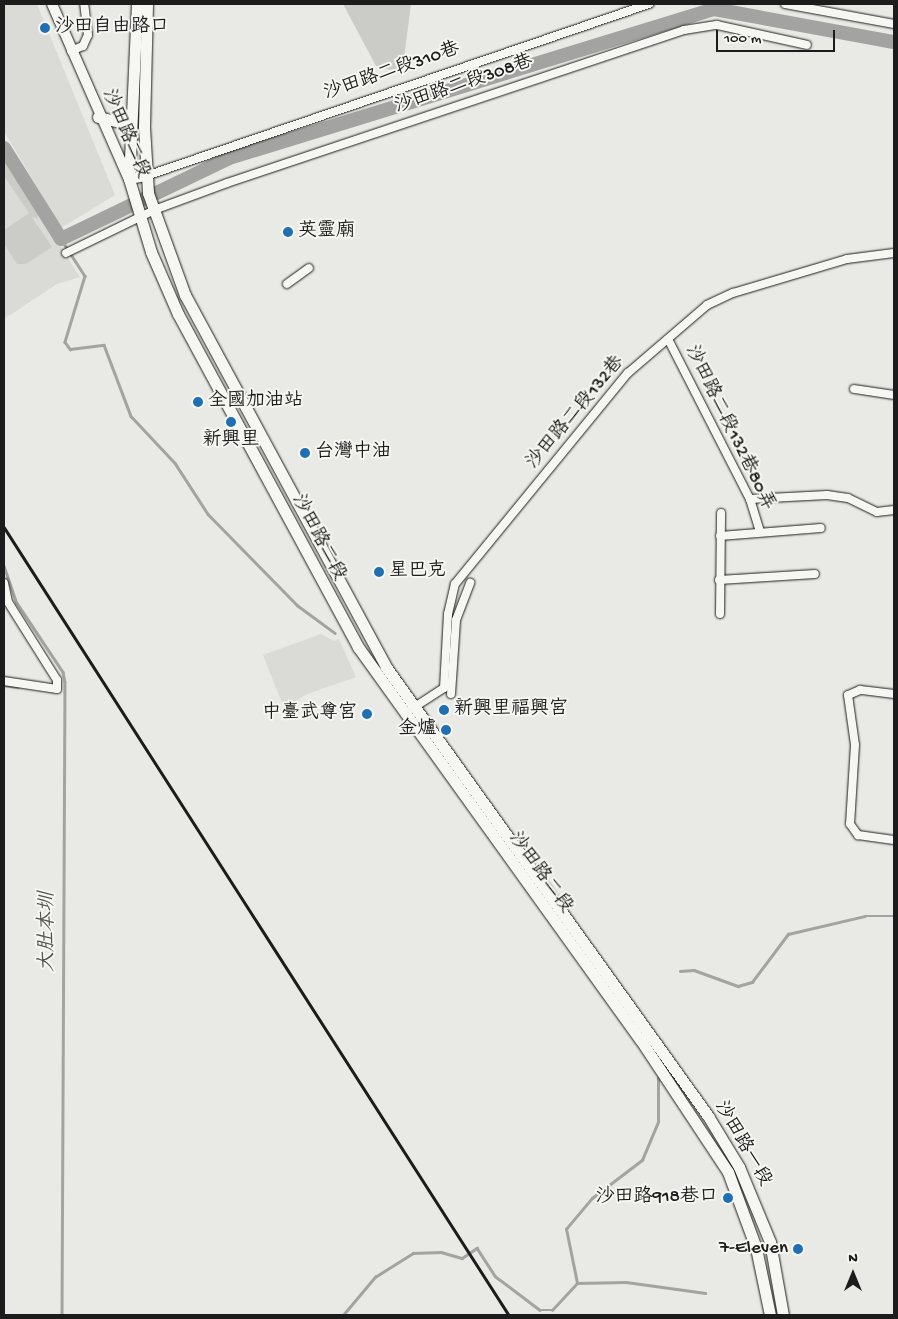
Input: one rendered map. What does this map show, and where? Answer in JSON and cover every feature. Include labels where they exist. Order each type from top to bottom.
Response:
[{"type":"main road","points":[[129,179],[137,4]]},
{"type":"main road","name":"沙田路二段","points":[[147,4],[146,176],[151,202],[193,312],[351,608],[414,708],[643,1037]]},
{"type":"main road","points":[[98,117],[120,122],[131,113]]},
{"type":"main road","name":"沙田路二段","points":[[129,179],[137,214],[178,314],[338,614],[402,713],[643,1037]]},
{"type":"main road","name":"沙田路一段","points":[[643,1037],[728,1172],[756,1248],[770,1315]]},
{"type":"main road","name":"沙田路一段","points":[[643,1037],[708,1116],[739,1167],[770,1242],[783,1315]]},
{"type":"street","name":"沙田路二段","points":[[52,4],[98,117],[129,179]]},
{"type":"street","points":[[71,51],[82,46],[88,35],[84,4]]},
{"type":"street","name":"沙田路二段310巷","points":[[146,176],[649,4]]},
{"type":"street","points":[[785,4],[894,24]]},
{"type":"street","name":"沙田路二段308巷","points":[[66,253],[137,214],[151,202],[684,30],[717,25],[807,45]]},
{"type":"street","points":[[129,179],[146,176]]},
{"type":"street","name":"沙田路二段132巷","points":[[402,713],[414,708],[444,688],[448,614],[455,584],[628,374],[707,305],[733,293],[846,259],[894,253]]},
{"type":"street","points":[[287,284],[309,268]]},
{"type":"street","name":"沙田路二段132巷80弄","points":[[668,339],[750,499],[760,531]]},
{"type":"street","points":[[854,389],[894,395]]},
{"type":"street","points":[[750,499],[827,495],[848,498],[877,512],[894,510]]},
{"type":"street","points":[[720,614],[721,513]]},
{"type":"street","name":"沙田路二段132巷80弄","points":[[720,536],[760,531],[821,528]]},
{"type":"street","points":[[719,580],[815,574]]},
{"type":"street","points":[[4,583],[8,602],[57,680],[57,689],[4,681]]},
{"type":"street","points":[[451,694],[456,620],[470,583]]},
{"type":"street","points":[[894,694],[860,690],[848,695],[855,745],[850,824],[858,835],[894,840]]},
{"type":"shaded area","points":[[4,4],[37,4],[115,195],[61,228],[4,131]]},
{"type":"shaded area","points":[[343,4],[411,4],[402,73],[376,66]]},
{"type":"shaded area","points":[[4,145],[40,202],[37,219],[31,216],[52,247],[26,264],[17,264],[4,244],[4,230],[29,213],[4,176]]},
{"type":"shaded area","points":[[4,157],[80,277],[57,284],[4,319]]},
{"type":"shaded area","points":[[321,634],[334,641],[339,639],[356,677],[307,694],[284,708],[263,655]]},
{"type":"waterway","points":[[4,148],[61,239],[229,158],[714,9],[894,42]]},
{"type":"waterway","points":[[61,239],[85,276],[65,342],[70,349],[104,345],[131,416],[175,463],[208,514],[297,605],[335,633]]},
{"type":"waterway","name":"大肚本圳","points":[[4,566],[17,603],[63,672],[65,682],[62,1315]]},
{"type":"waterway","points":[[4,685],[18,687]]},
{"type":"waterway","points":[[680,971],[694,970],[738,986],[752,982],[788,934],[865,916],[894,916]]},
{"type":"waterway","points":[[343,1315],[375,1277],[413,1253],[441,1252],[462,1258],[477,1248],[495,1276],[540,1310],[552,1310],[577,1283],[566,1229],[592,1198],[642,1160],[658,1122],[658,1078]]},
{"type":"waterway","points":[[577,1283],[626,1282],[705,1293]]},
{"type":"railway","points":[[4,527],[509,1315]]},
{"type":"place","name":"沙田自由路口","points":[[45,28]]},
{"type":"place","name":"英靈廟","points":[[288,232]]},
{"type":"place","name":"全國加油站","points":[[198,402]]},
{"type":"place","name":"新興里","points":[[231,422]]},
{"type":"place","name":"台灣中油","points":[[305,453]]},
{"type":"place","name":"星巴克","points":[[379,572]]},
{"type":"place","name":"新興里福興宮","points":[[444,710]]},
{"type":"place","name":"中臺武尊宮","points":[[367,714]]},
{"type":"place","name":"金爐","points":[[446,730]]},
{"type":"place","name":"沙田路918巷口","points":[[728,1198]]},
{"type":"place","name":"7-Eleven","points":[[798,1249]]}]
